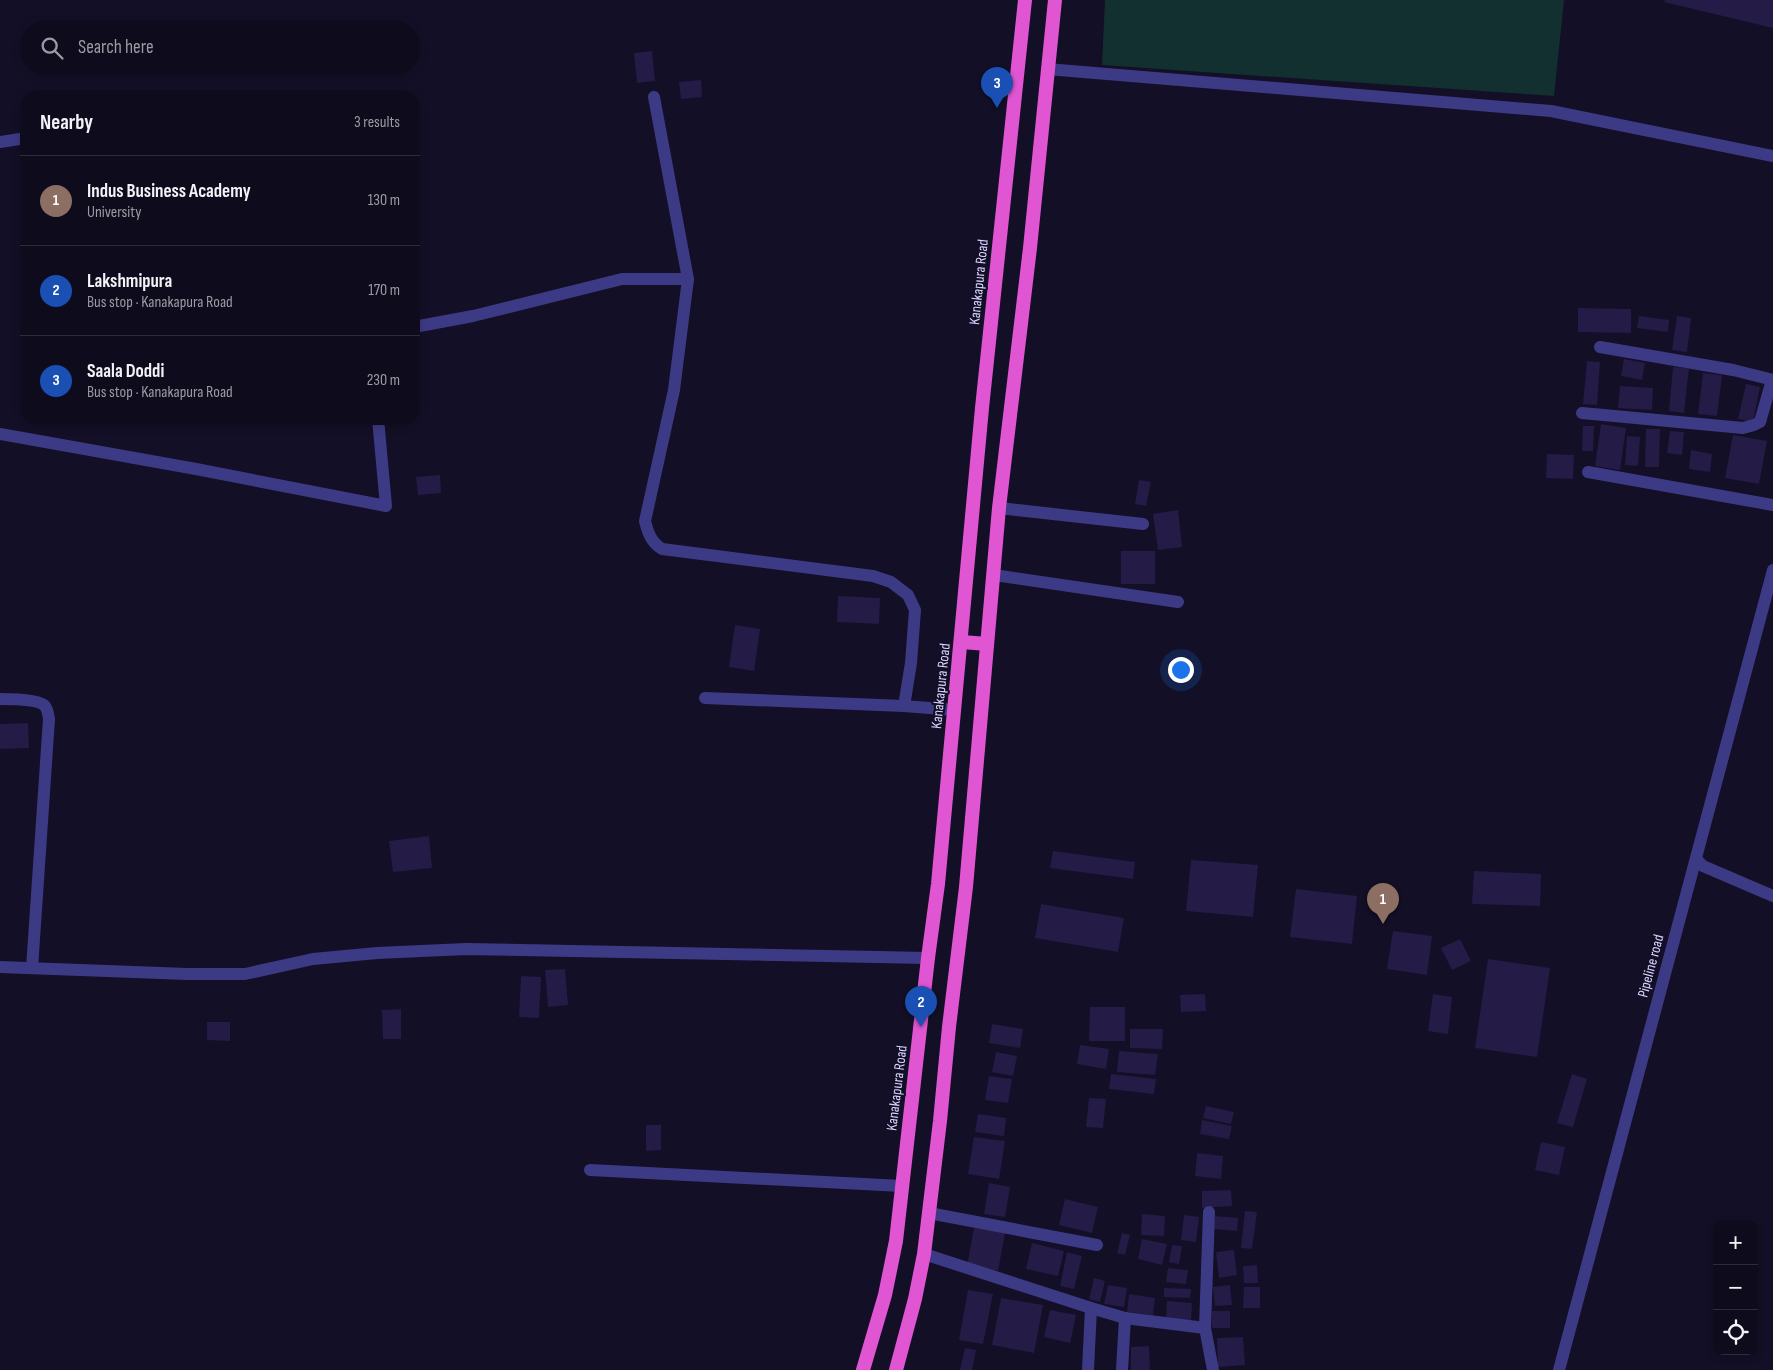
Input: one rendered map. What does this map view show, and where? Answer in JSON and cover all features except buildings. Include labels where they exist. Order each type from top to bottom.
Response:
[{"type":"highway","name":"Kanakapura Road","points":[[863,1370],[885,1295],[896,1241],[938,884],[962,642],[982,408],[1025,0]]},
{"type":"highway","points":[[896,1370],[915,1299],[924,1254],[929,1213],[967,878],[1000,508],[1031,238],[1055,0]]},
{"type":"highway","points":[[962,642],[988,644]]},
{"type":"street","points":[[1047,69],[1552,111],[1773,156]]},
{"type":"street","points":[[654,97],[688,279],[674,390],[645,521],[648,535],[662,549],[873,576],[891,582],[908,596],[915,610],[904,706]]},
{"type":"street","points":[[0,142],[20,139]]},
{"type":"street","points":[[420,326],[473,316],[622,279],[688,279]]},
{"type":"street","points":[[1582,413],[1743,428],[1760,422],[1773,380],[1734,370],[1600,347]]},
{"type":"street","points":[[0,434],[196,469],[386,506],[379,425]]},
{"type":"street","points":[[1588,472],[1773,505]]},
{"type":"street","points":[[1000,508],[1143,524]]},
{"type":"street","name":"Pipeline road","points":[[1559,1370],[1773,570]]},
{"type":"street","points":[[994,575],[1178,602]]},
{"type":"street","points":[[705,698],[904,706],[955,710]]},
{"type":"street","points":[[0,699],[32,701],[44,704],[48,709],[32,968]]},
{"type":"street","points":[[1696,860],[1703,866],[1773,896]]},
{"type":"street","points":[[0,967],[187,974],[244,974],[313,959],[377,953],[466,949],[928,958]]},
{"type":"street","points":[[590,1170],[902,1186]]},
{"type":"street","points":[[1209,1212],[1205,1328],[1213,1370]]},
{"type":"street","points":[[929,1213],[1097,1245]]},
{"type":"street","points":[[924,1254],[1125,1318],[1205,1328]]},
{"type":"street","points":[[1088,1370],[1091,1308]]},
{"type":"street","points":[[1122,1370],[1125,1318]]},
{"type":"green space","points":[[1105,0],[1564,0],[1554,96],[1102,65]]},
{"type":"place","name":"Saala Doddi","points":[[997,108]]},
{"type":"place","name":"Indus Business Academy","points":[[1383,924]]},
{"type":"place","name":"Lakshmipura","points":[[921,1027]]}]
